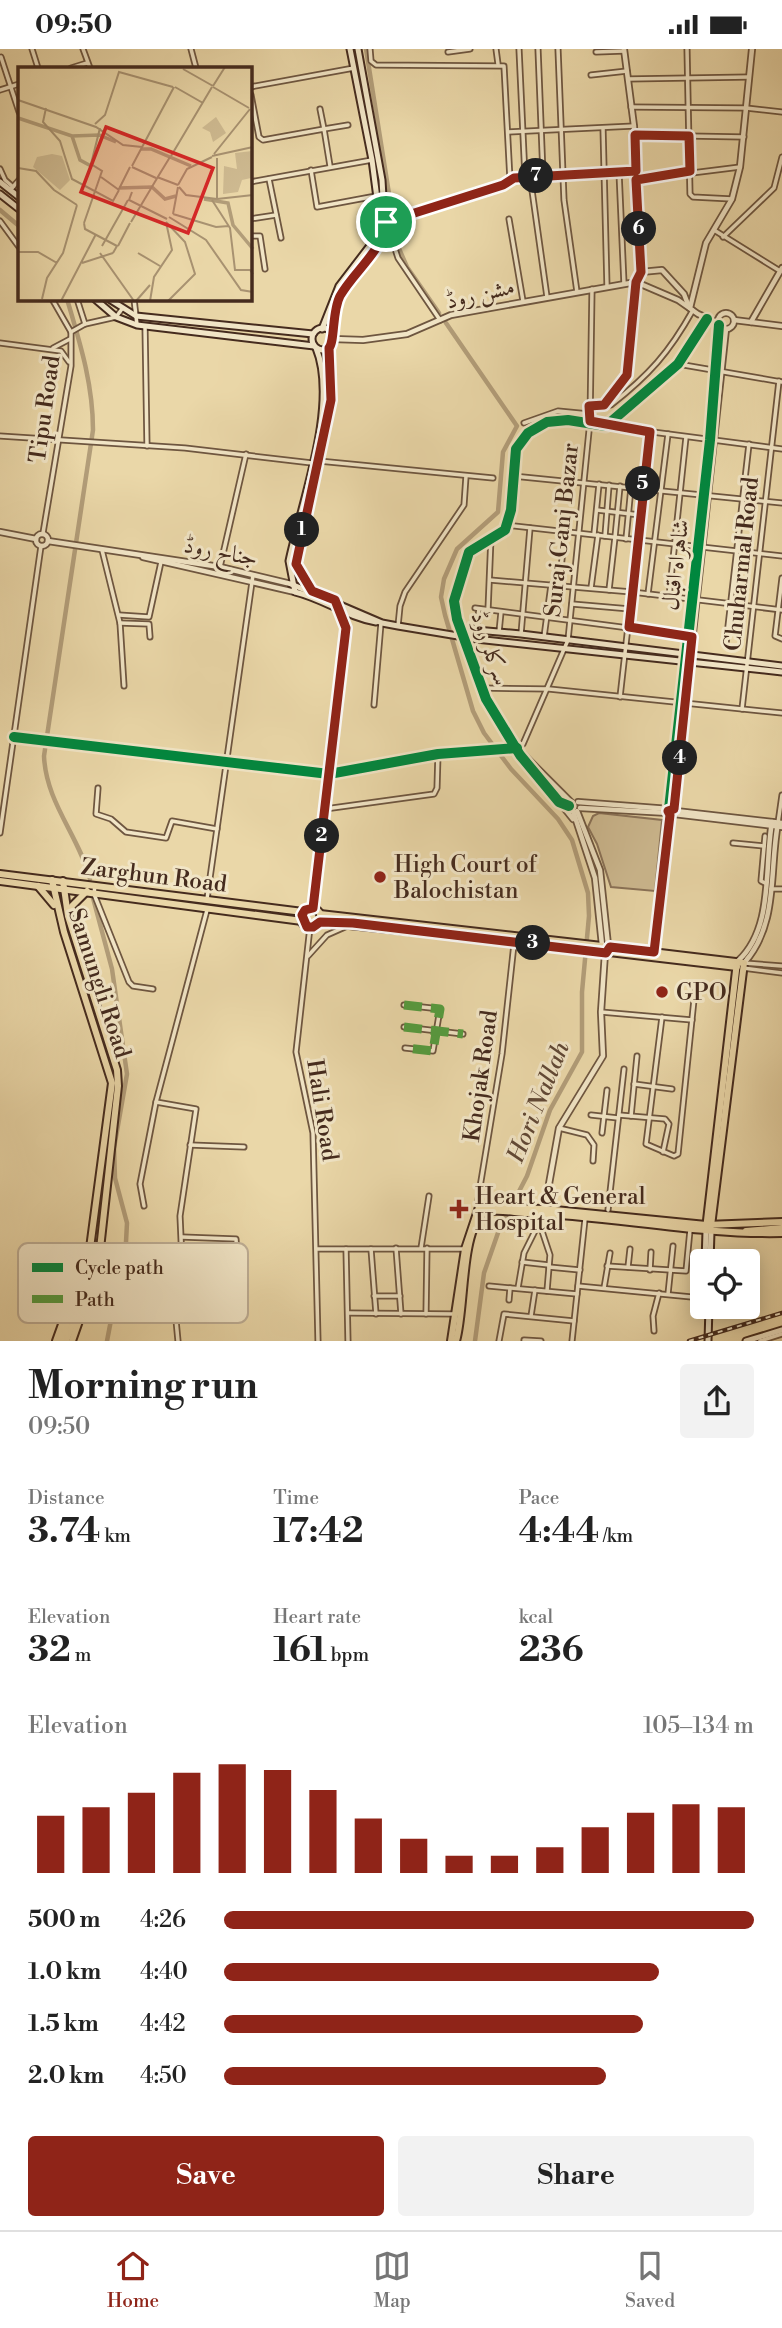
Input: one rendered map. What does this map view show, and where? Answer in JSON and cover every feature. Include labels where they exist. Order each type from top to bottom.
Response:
[{"type":"main road","points":[[112,301],[136,317],[313,334],[322,329],[339,286],[386,221],[378,196],[369,124],[350,49]]},
{"type":"main road","points":[[295,592],[291,584],[289,561],[331,400],[331,332],[341,293],[383,238],[386,221],[358,49]]},
{"type":"main road","points":[[0,182],[18,196]]},
{"type":"main road","points":[[0,194],[18,208]]},
{"type":"main road","points":[[96,301],[116,317],[137,325],[329,348]]},
{"type":"main road","points":[[322,329],[331,332]]},
{"type":"main road","points":[[312,591],[296,564],[316,462],[324,392],[324,375],[313,334]]},
{"type":"main road","name":"جناح روڈ","points":[[291,584],[335,600],[382,623]]},
{"type":"main road","name":"جناح روڈ","points":[[295,592],[359,619],[398,626],[687,662],[782,666]]},
{"type":"main road","points":[[313,908],[346,628],[335,600]]},
{"type":"main road","points":[[346,628],[359,619],[368,617]]},
{"type":"main road","name":"جناح روڈ","points":[[461,634],[476,630],[544,636],[688,654],[782,672]]},
{"type":"main road","name":"Zarghun Road","points":[[0,874],[52,884],[94,885],[302,921]]},
{"type":"main road","name":"Zarghun Road","points":[[0,881],[52,884]]},
{"type":"main road","name":"Samungli Road","points":[[52,884],[111,1083],[91,1243]]},
{"type":"main road","points":[[38,885],[60,915]]},
{"type":"main road","name":"Zarghun Road","points":[[63,885],[94,894],[303,912]]},
{"type":"main road","name":"Samungli Road","points":[[63,885],[68,916],[117,1070],[116,1106],[99,1243]]},
{"type":"main road","points":[[68,916],[72,906],[94,885]]},
{"type":"main road","points":[[313,908],[303,912],[302,921],[310,927],[320,922],[412,926],[515,941],[654,952],[740,965]]},
{"type":"main road","points":[[313,908],[320,914],[740,965]]},
{"type":"main road","points":[[320,914],[320,922]]},
{"type":"main road","points":[[708,1249],[708,1228],[740,965]]},
{"type":"main road","points":[[481,1210],[512,1209],[690,1227]]},
{"type":"main road","points":[[481,1210],[512,1209]]},
{"type":"main road","points":[[451,1341],[465,1249],[481,1210]]},
{"type":"main road","points":[[456,1341],[468,1258],[481,1210]]},
{"type":"main road","points":[[544,1212],[584,1219],[782,1231]]},
{"type":"main road","points":[[738,1229],[782,1223]]},
{"type":"main road","points":[[738,1229],[782,1231]]},
{"type":"main road","points":[[708,1319],[708,1341]]},
{"type":"main road","points":[[61,1341],[67,1323]]},
{"type":"main road","name":"Samungli Road","points":[[61,1341],[67,1323]]},
{"type":"main road","points":[[61,1341],[69,1323]]},
{"type":"main road","name":"Samungli Road","points":[[72,1341],[78,1323]]},
{"type":"main road","points":[[746,1341],[782,1332]]},
{"type":"street","points":[[32,49],[38,67]]},
{"type":"street","points":[[83,49],[89,66]]},
{"type":"street","points":[[191,49],[196,67]]},
{"type":"street","points":[[370,49],[371,61],[376,65],[504,66],[509,181]]},
{"type":"street","points":[[448,52],[470,49]]},
{"type":"street","points":[[496,49],[498,65]]},
{"type":"street","points":[[519,49],[522,131],[527,176],[547,297]]},
{"type":"street","points":[[538,49],[543,175]]},
{"type":"street","points":[[558,49],[563,174],[577,292]]},
{"type":"street","points":[[687,49],[691,196],[732,199]]},
{"type":"street","points":[[589,406],[611,405],[670,351],[691,309],[706,243],[732,199],[740,167],[752,49]]},
{"type":"street","points":[[596,52],[624,50],[635,135],[641,272],[636,282],[627,375],[604,405]]},
{"type":"street","points":[[1,57],[18,109]]},
{"type":"street","points":[[252,87],[354,68]]},
{"type":"street","points":[[591,75],[626,71]]},
{"type":"street","points":[[628,79],[749,77]]},
{"type":"street","points":[[0,90],[18,84]]},
{"type":"street","points":[[252,100],[259,137],[263,140],[348,125]]},
{"type":"street","points":[[631,107],[746,108],[782,112]]},
{"type":"street","points":[[320,109],[330,166]]},
{"type":"street","points":[[508,132],[634,127]]},
{"type":"street","points":[[603,128],[607,286]]},
{"type":"street","points":[[635,135],[744,137]]},
{"type":"street","points":[[723,237],[774,188],[782,156]]},
{"type":"street","points":[[252,182],[372,159]]},
{"type":"street","points":[[636,180],[690,171],[740,167]]},
{"type":"street","points":[[0,169],[11,189],[18,181]]},
{"type":"street","points":[[310,170],[317,207],[378,196]]},
{"type":"street","points":[[440,320],[398,258],[386,221],[527,176],[636,171]]},
{"type":"street","points":[[620,172],[624,283]]},
{"type":"street","points":[[269,179],[281,238]]},
{"type":"street","points":[[252,219],[276,215]]},
{"type":"street","points":[[509,219],[523,301]]},
{"type":"street","points":[[0,221],[18,246]]},
{"type":"street","points":[[714,230],[781,269],[751,322]]},
{"type":"street","points":[[252,236],[260,236],[265,269]]},
{"type":"street","points":[[641,272],[662,270],[684,294],[691,309]]},
{"type":"street","points":[[636,282],[726,329]]},
{"type":"street","name":"مشن روڈ","points":[[333,339],[363,340],[407,334],[451,315],[636,282]]},
{"type":"street","name":"Suraj Ganj Bazar","points":[[517,748],[523,744],[549,689],[568,640],[590,421],[592,289]]},
{"type":"street","points":[[53,301],[73,330]]},
{"type":"street","points":[[77,301],[83,325]]},
{"type":"street","points":[[134,301],[137,325]]},
{"type":"street","points":[[116,317],[122,309]]},
{"type":"street","points":[[719,324],[720,316],[724,313],[734,320],[782,326]]},
{"type":"street","name":"Tipu Road","points":[[43,533],[71,366],[70,339],[73,330],[116,317]]},
{"type":"street","points":[[606,426],[678,364],[708,319]]},
{"type":"street","points":[[726,329],[732,327],[734,320]]},
{"type":"street","name":"شاہراہ اقبال","points":[[654,952],[713,440],[720,371],[719,324]]},
{"type":"street","points":[[145,326],[147,446]]},
{"type":"street","points":[[720,371],[726,329]]},
{"type":"street","points":[[51,349],[70,339]]},
{"type":"street","points":[[0,343],[61,351],[71,366]]},
{"type":"street","points":[[678,364],[780,382]]},
{"type":"street","name":"Chuharmal Road","points":[[743,709],[780,382]]},
{"type":"street","points":[[524,423],[558,411],[589,414]]},
{"type":"street","points":[[782,449],[606,426],[590,421],[547,422],[528,433],[516,449],[512,510],[506,525],[782,556]]},
{"type":"street","points":[[620,697],[650,432]]},
{"type":"street","points":[[648,594],[668,435]]},
{"type":"street","points":[[0,436],[87,440],[493,478]]},
{"type":"street","points":[[669,597],[686,437]]},
{"type":"street","points":[[726,644],[749,444]]},
{"type":"street","points":[[220,567],[246,454]]},
{"type":"street","points":[[398,626],[405,592],[464,505],[466,475]]},
{"type":"street","points":[[513,476],[782,503]]},
{"type":"street","points":[[591,588],[599,484]]},
{"type":"street","points":[[604,536],[610,485]]},
{"type":"street","points":[[608,590],[620,486]]},
{"type":"street","points":[[626,538],[631,487]]},
{"type":"street","points":[[597,510],[640,515]]},
{"type":"street","name":"سرکلر روڈ","points":[[506,525],[505,530],[470,552],[454,601],[457,619],[481,688],[517,748],[576,826]]},
{"type":"street","points":[[522,634],[530,528]]},
{"type":"street","points":[[0,532],[36,539],[41,546],[0,833]]},
{"type":"street","points":[[559,586],[565,532]]},
{"type":"street","points":[[36,539],[43,533],[48,541],[41,546]]},
{"type":"street","points":[[488,610],[491,537]]},
{"type":"street","name":"جناح روڈ","points":[[48,541],[220,567],[295,592]]},
{"type":"street","points":[[102,550],[120,624],[124,685]]},
{"type":"street","name":"جناح روڈ","points":[[129,553],[161,562],[291,584]]},
{"type":"street","points":[[118,615],[149,617],[161,562]]},
{"type":"street","points":[[144,1206],[141,1184],[156,1102],[207,904],[253,578]]},
{"type":"street","points":[[782,578],[775,636],[782,639]]},
{"type":"street","points":[[490,580],[632,592],[780,610]]},
{"type":"street","points":[[544,636],[551,585]]},
{"type":"street","points":[[572,604],[630,609]]},
{"type":"street","points":[[476,630],[477,608],[690,636]]},
{"type":"street","points":[[499,632],[501,612]]},
{"type":"street","points":[[374,705],[382,623]]},
{"type":"street","points":[[120,624],[149,624],[150,637]]},
{"type":"street","points":[[481,688],[549,689],[782,713]]},
{"type":"street","points":[[14,737],[329,774],[438,754],[517,748]]},
{"type":"street","name":"سرکلر روڈ","points":[[517,748],[570,804],[577,808]]},
{"type":"street","points":[[325,809],[434,794],[437,788],[438,754]]},
{"type":"street","points":[[98,788],[96,814],[111,819],[125,832],[166,838],[172,821],[217,829]]},
{"type":"street","points":[[740,965],[758,933],[782,795]]},
{"type":"street","points":[[559,802],[577,808],[672,811],[777,825]]},
{"type":"street","points":[[577,808],[576,826],[595,878],[605,949]]},
{"type":"street","points":[[518,1288],[522,1262],[544,1212],[559,1128],[603,1056],[601,1012],[605,949],[600,870],[577,808]]},
{"type":"street","points":[[740,965],[753,953],[767,920],[777,825]]},
{"type":"street","points":[[765,836],[761,881],[765,883]]},
{"type":"street","points":[[733,843],[764,846]]},
{"type":"street","points":[[94,885],[94,894],[129,982],[133,986],[153,989]]},
{"type":"street","points":[[771,889],[782,889]]},
{"type":"street","points":[[307,957],[327,935],[353,923]]},
{"type":"street","name":"Hali Road","points":[[310,927],[296,1052],[313,1133],[318,1341]]},
{"type":"street","name":"Khojak Road","points":[[481,1210],[515,941]]},
{"type":"street","points":[[740,965],[782,966]]},
{"type":"street","points":[[740,965],[782,972]]},
{"type":"street","points":[[662,1017],[646,1145],[674,1156],[678,1154],[695,990]]},
{"type":"street","points":[[404,1005],[440,1009],[433,1051],[405,1048]]},
{"type":"street","points":[[601,1012],[692,1020]]},
{"type":"street","points":[[404,1027],[463,1034]]},
{"type":"street","points":[[631,1116],[637,1056]]},
{"type":"street","points":[[608,1210],[624,1069]]},
{"type":"street","points":[[634,1084],[672,1089]]},
{"type":"street","points":[[602,1133],[607,1090]]},
{"type":"street","points":[[156,1102],[196,1109],[180,1216],[182,1243]]},
{"type":"street","points":[[591,1115],[665,1119],[669,1124],[663,1152]]},
{"type":"street","points":[[559,1128],[587,1135],[594,1145],[593,1161]]},
{"type":"street","points":[[190,1145],[244,1147]]},
{"type":"street","points":[[425,1314],[424,1248],[429,1196]]},
{"type":"street","points":[[572,1341],[584,1219]]},
{"type":"street","points":[[540,1225],[550,1255],[547,1291]]},
{"type":"street","points":[[607,1266],[686,1271],[690,1227]]},
{"type":"street","points":[[182,1237],[236,1239],[236,1243]]},
{"type":"street","points":[[668,1294],[673,1246]]},
{"type":"street","points":[[371,1248],[376,1314]]},
{"type":"street","points":[[396,1248],[401,1314]]},
{"type":"street","points":[[316,1249],[465,1249]]},
{"type":"street","points":[[346,1249],[348,1341]]},
{"type":"street","points":[[628,1268],[630,1249]]},
{"type":"street","points":[[650,1270],[651,1251]]},
{"type":"street","points":[[604,1288],[610,1253]]},
{"type":"street","points":[[522,1262],[579,1270]]},
{"type":"street","points":[[489,1286],[577,1294]]},
{"type":"street","points":[[578,1286],[690,1297]]},
{"type":"street","points":[[509,1300],[510,1288]]},
{"type":"street","points":[[531,1316],[536,1290]]},
{"type":"street","points":[[654,1331],[653,1316],[659,1293]]},
{"type":"street","points":[[374,1296],[400,1296]]},
{"type":"street","points":[[348,1313],[455,1314]]},
{"type":"street","points":[[499,1341],[504,1314],[574,1321]]},
{"type":"street","points":[[176,1323],[178,1341]]},
{"type":"street","points":[[524,1340],[541,1341]]},
{"type":"shaded area","points":[[599,813],[662,820],[655,891],[611,887],[597,844],[588,827],[593,816]]},
{"type":"waterway","points":[[366,49],[397,244],[407,267],[439,313]]},
{"type":"waterway","points":[[0,210],[18,225]]},
{"type":"waterway","points":[[68,301],[88,380],[93,430],[44,756],[50,789],[90,879]]},
{"type":"waterway","name":"Hori Nallah","points":[[446,323],[517,426],[503,452],[498,512],[457,549],[444,579],[441,597],[445,615],[473,711],[484,733],[511,769],[558,819],[572,840],[588,893],[589,916],[582,992],[582,1052],[550,1110],[527,1176],[499,1230],[484,1273],[475,1341]]},
{"type":"waterway","points":[[93,898],[112,969],[127,1074],[114,1148],[115,1178],[127,1223],[126,1243]]},
{"type":"waterway","points":[[107,1341],[110,1323]]},
{"type":"railway","points":[[689,1341],[782,1313]]},
{"type":"marked path","points":[[404,1005],[440,1009],[433,1051],[405,1048]]},
{"type":"marked path","points":[[404,1027],[463,1034]]},
{"type":"cycle path","points":[[569,806],[559,802],[520,755],[486,699],[457,619],[454,601],[469,552],[505,530],[511,510],[516,449],[528,433],[547,422],[568,420],[606,426],[678,364],[707,319]]},
{"type":"cycle path","points":[[669,809],[710,440],[719,325]]},
{"type":"cycle path","points":[[14,737],[329,774],[438,754],[517,748]]},
{"type":"place","name":"High Court of Balochistan","points":[[380,877]]},
{"type":"place","name":"GPO","points":[[662,992]]},
{"type":"place","name":"Heart & General Hospital","points":[[459,1209]]},
{"type":"route","points":[[635,135],[689,136],[690,171],[636,180],[641,272],[636,282],[627,375],[604,405],[589,406],[590,421],[650,432],[629,627],[692,637],[674,809],[670,808],[668,811],[670,815],[654,952],[610,947],[610,951],[606,953],[353,923],[320,922],[310,927],[302,921],[303,912],[313,908],[346,628],[335,600],[312,591],[300,574],[296,555],[331,400],[329,348],[333,343],[332,322],[341,293],[383,238],[386,222],[503,185],[514,178],[636,171],[635,135]]}]
